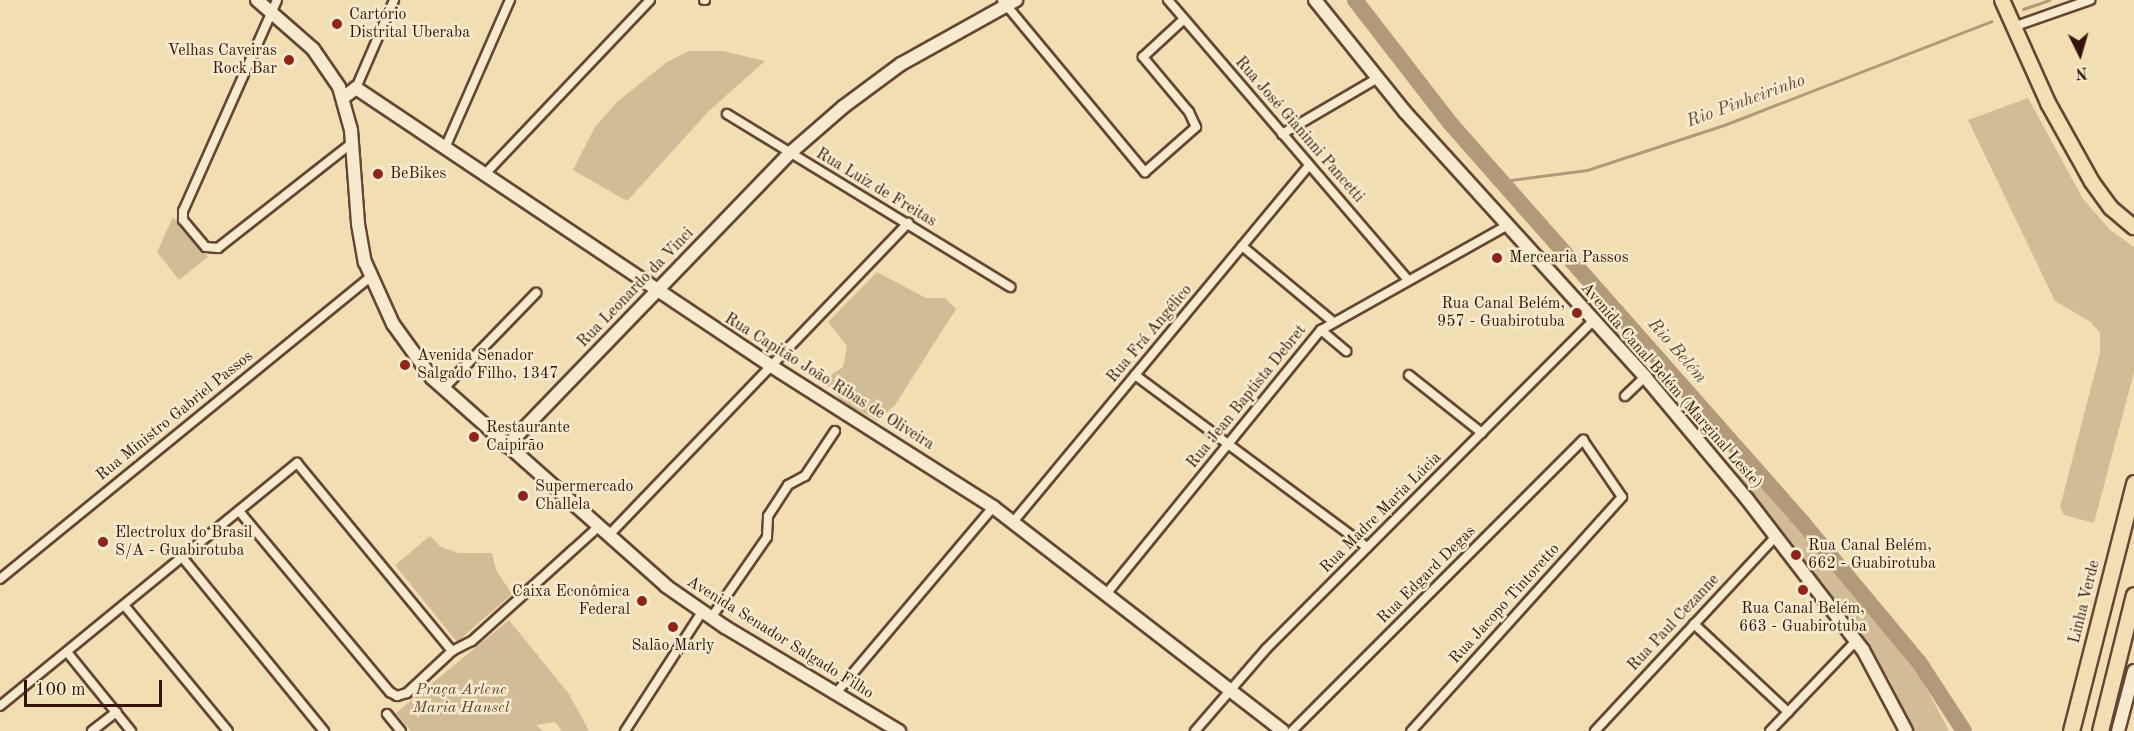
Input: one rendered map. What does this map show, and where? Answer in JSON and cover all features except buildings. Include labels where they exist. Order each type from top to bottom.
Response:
[{"type":"highway","name":"Linha Verde","points":[[2071,731],[2134,483]]},
{"type":"highway","points":[[2100,731],[2134,595]]},
{"type":"main road","points":[[2002,0],[2048,103],[2092,182],[2111,208],[2134,227]]},
{"type":"street","name":"Avenida Senador Salgado Filho","points":[[257,0],[322,59],[343,98],[353,142],[359,234],[370,277],[401,337],[443,389],[608,536],[706,615],[898,731]]},
{"type":"street","points":[[277,0],[182,217],[212,250],[353,142]]},
{"type":"street","points":[[343,98],[356,88],[394,0]]},
{"type":"street","points":[[445,148],[510,0]]},
{"type":"street","points":[[484,175],[650,0]]},
{"type":"street","name":"Rua José Gianinni Pancetti","points":[[1168,0],[1408,280]]},
{"type":"street","name":"Avenida Canal Belém (Marginal Leste)","points":[[1315,0],[1378,78],[1645,377],[1776,536],[1856,640],[1906,731]]},
{"type":"street","points":[[2013,27],[2090,0]]},
{"type":"street","points":[[1008,2],[1145,172],[1196,127],[1189,112],[1143,57],[1184,19]]},
{"type":"street","name":"Rua Leonardo da Vinci","points":[[507,446],[789,154],[888,72],[1008,2]]},
{"type":"street","points":[[1282,134],[1378,78]]},
{"type":"street","name":"Rua Capitão João Ribas de Oliveira","points":[[356,88],[771,366],[993,507],[1232,688],[1283,731]]},
{"type":"street","name":"Rua Luiz de Freitas","points":[[727,114],[1010,287]]},
{"type":"street","name":"Rua Frá Angélico","points":[[1013,522],[1309,166]]},
{"type":"street","points":[[608,536],[908,223]]},
{"type":"street","name":"Rua Jean Baptista Debret","points":[[1107,593],[1321,330],[1332,321],[1508,225]]},
{"type":"street","points":[[1242,246],[1332,321]]},
{"type":"street","name":"Rua Ministro Gabriel Passos","points":[[0,579],[370,277]]},
{"type":"street","points":[[443,389],[536,293]]},
{"type":"street","name":"Rua Madre Maria Lúcia","points":[[1195,731],[1232,688],[1367,548],[1594,320]]},
{"type":"street","points":[[1321,330],[1346,351]]},
{"type":"street","points":[[1135,375],[1367,548]]},
{"type":"street","points":[[1409,375],[1482,433]]},
{"type":"street","points":[[1625,396],[1645,377]]},
{"type":"street","points":[[625,731],[706,615],[767,537],[768,516],[788,485],[805,476],[835,430]]},
{"type":"street","name":"Rua Jacopo Tintoretto","points":[[1411,731],[1622,497],[1583,440]]},
{"type":"street","name":"Rua Edgard Degas","points":[[1292,731],[1583,440]]},
{"type":"street","points":[[0,706],[297,464],[452,651]]},
{"type":"street","points":[[836,693],[993,507]]},
{"type":"street","points":[[239,511],[390,692],[397,696],[407,693],[447,660],[452,651],[472,641],[598,527]]},
{"type":"street","name":"Rua Paul Cezanne","points":[[1595,731],[1776,536]]},
{"type":"street","points":[[182,558],[324,731]]},
{"type":"street","points":[[124,605],[228,731]]},
{"type":"street","points":[[1694,624],[1788,712]]},
{"type":"street","points":[[1770,731],[1856,640]]},
{"type":"street","points":[[67,652],[131,731]]},
{"type":"street","points":[[2118,731],[2134,671]]},
{"type":"street","points":[[92,731],[116,712]]},
{"type":"street","points":[[387,714],[401,731]]},
{"type":"green space","points":[[689,51],[722,51],[765,61],[709,111],[627,201],[573,170],[595,127],[617,102],[667,62]]},
{"type":"green space","points":[[2028,98],[2083,199],[2110,230],[2134,247],[2134,372],[2094,523],[2064,515],[2060,507],[2100,353],[2100,333],[2091,322],[2055,301],[1968,120]]},
{"type":"green space","points":[[173,217],[208,257],[179,280],[157,252]]},
{"type":"green space","points":[[877,272],[926,298],[945,298],[956,309],[895,405],[878,421],[844,403],[823,381],[843,367],[847,346],[828,322]]},
{"type":"green space","points":[[1745,468],[1912,661],[1949,731],[1914,731],[1890,681],[1857,631],[1735,474]]},
{"type":"green space","points":[[430,536],[441,547],[458,553],[492,553],[496,570],[512,594],[457,642],[395,565]]},
{"type":"green space","name":"Praça Arlene Maria Hansel","points":[[509,620],[569,694],[589,731],[562,731],[555,722],[536,725],[543,731],[411,731],[396,713]]},
{"type":"waterway","name":"Rio Belém","points":[[1355,0],[1450,123],[1803,523],[1919,662],[1964,731]]},
{"type":"waterway","name":"Rio Pinheirinho","points":[[2023,9],[2049,0]]},
{"type":"waterway","name":"Rio Pinheirinho","points":[[1503,181],[1587,170],[1724,125],[1992,21]]},
{"type":"place","name":"Cartório Distrital Uberaba","points":[[337,24]]},
{"type":"place","name":"Velhas Caveiras Rock Bar","points":[[289,60]]},
{"type":"place","name":"BeBikes","points":[[378,174]]},
{"type":"place","name":"Mercearia Passos","points":[[1497,258]]},
{"type":"place","name":"Rua Canal Belém, 957 - Guabirotuba","points":[[1577,313]]},
{"type":"place","name":"Avenida Senador Salgado Filho, 1347","points":[[405,365]]},
{"type":"place","name":"Restaurante Caipirão","points":[[474,437]]},
{"type":"place","name":"Supermercado Challela","points":[[523,496]]},
{"type":"place","name":"Electrolux do Brasil S/A - Guabirotuba","points":[[103,542]]},
{"type":"place","name":"Rua Canal Belém, 662 - Guabirotuba","points":[[1796,555]]},
{"type":"place","name":"Rua Canal Belém, 663 - Guabirotuba","points":[[1803,590]]},
{"type":"place","name":"Caixa Econômica Federal","points":[[642,601]]},
{"type":"place","name":"Salão Marly","points":[[673,627]]}]
